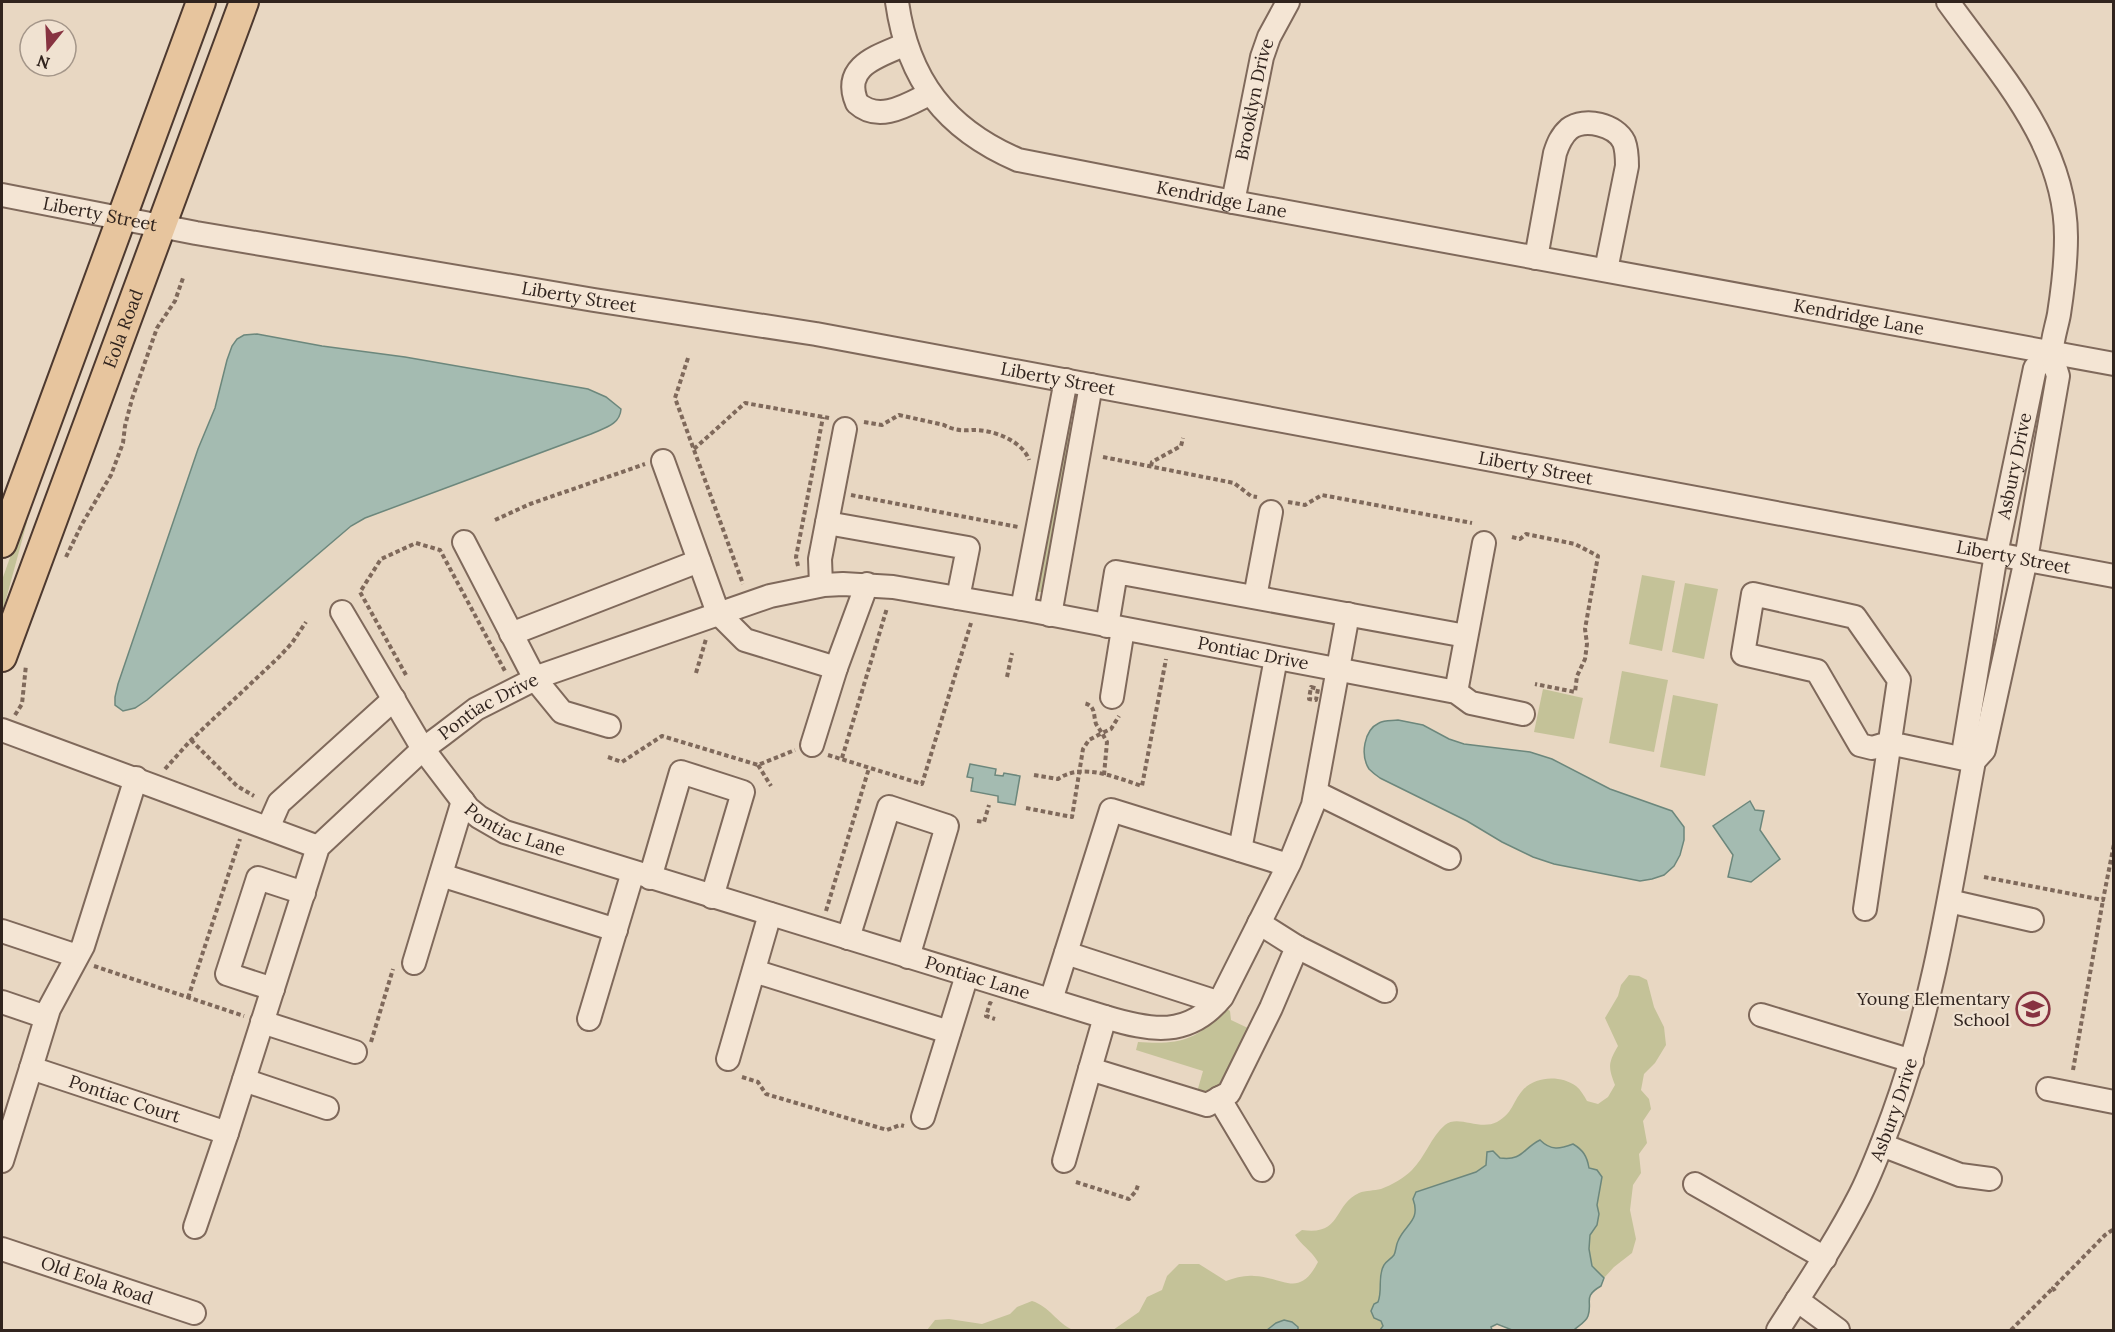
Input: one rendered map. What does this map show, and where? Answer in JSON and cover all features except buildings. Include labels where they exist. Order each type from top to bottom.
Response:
[{"type":"main road","points":[[2,543],[201,2]]},
{"type":"main road","name":"Eola Road","points":[[14,660],[160,226],[244,2]]},
{"type":"street","name":"Kendridge Lane","points":[[897,2],[906,44],[929,94],[972,136],[996,151],[1018,160],[1233,202],[2114,364]]},
{"type":"street","name":"Brooklyn Drive","points":[[1233,202],[1262,57],[1269,37],[1288,2]]},
{"type":"street","name":"Asbury Drive","points":[[1778,1330],[1825,1258],[1861,1194],[1882,1145],[1912,1061],[1928,1002],[1974,761],[1984,750],[2026,559],[2058,376],[2052,353],[2065,279],[2066,235],[2054,168],[2033,120],[1948,2]]},
{"type":"street","points":[[906,44],[863,64],[857,72],[853,88],[857,103],[870,111],[888,112],[929,94]]},
{"type":"street","points":[[1536,258],[1555,153],[1560,139],[1571,128],[1583,124],[1599,124],[1613,130],[1623,141],[1627,154],[1627,166],[1606,270]]},
{"type":"street","name":"Liberty Street","points":[[2,195],[160,226],[594,300],[816,334],[2114,576]]},
{"type":"street","name":"Asbury Drive","points":[[1974,761],[1964,748],[1996,554],[2035,368],[2052,353]]},
{"type":"street","points":[[1022,609],[1066,380]]},
{"type":"street","points":[[1050,615],[1091,385]]},
{"type":"street","points":[[821,585],[820,559],[847,423]]},
{"type":"street","points":[[658,461],[718,613],[745,640],[836,668]]},
{"type":"street","points":[[1255,597],[1272,504]]},
{"type":"street","points":[[827,523],[968,548],[958,598]]},
{"type":"street","points":[[464,542],[535,679],[562,712],[609,726]]},
{"type":"street","points":[[1456,692],[1484,543]]},
{"type":"street","points":[[512,634],[699,561]]},
{"type":"street","points":[[1117,704],[1116,572],[1466,636]]},
{"type":"street","points":[[812,745],[836,668],[867,584]]},
{"type":"street","name":"Pontiac Drive","points":[[318,847],[423,749],[476,709],[535,679],[718,613],[770,596],[821,585],[867,584],[1022,609],[1456,692],[1471,703],[1523,714]]},
{"type":"street","points":[[1865,909],[1889,743],[1899,680],[1855,617],[1753,594],[1743,654],[1817,671],[1860,745],[1872,748],[1889,743],[1974,761]]},
{"type":"street","name":"Pontiac Lane","points":[[342,612],[423,749],[463,801],[479,817],[505,832],[1105,1017],[1140,1027],[1168,1029],[1203,1016],[1228,986],[1308,821],[1317,793],[1348,614]]},
{"type":"street","points":[[1240,850],[1276,658]]},
{"type":"street","points":[[268,828],[279,803],[394,699]]},
{"type":"street","points":[[4,730],[318,847],[273,989],[253,1019],[244,1080],[195,1227]]},
{"type":"street","points":[[589,1019],[616,930],[641,875],[681,772],[743,792],[712,897]]},
{"type":"street","points":[[2,1161],[48,1009],[83,960],[83,946],[136,778]]},
{"type":"street","points":[[1317,793],[1449,858]]},
{"type":"street","points":[[414,963],[463,801]]},
{"type":"street","points":[[848,938],[889,807],[947,826],[908,957]]},
{"type":"street","points":[[1051,1000],[1111,810],[1288,865]]},
{"type":"street","points":[[441,874],[616,930]]},
{"type":"street","points":[[273,989],[227,974],[237,942],[258,878],[304,893]]},
{"type":"street","points":[[1948,901],[2032,920]]},
{"type":"street","points":[[728,1059],[770,914]]},
{"type":"street","points":[[1259,924],[1297,947],[1385,991]]},
{"type":"street","points":[[2,931],[83,960]]},
{"type":"street","points":[[1090,1069],[1207,1105],[1229,1093],[1271,1008],[1297,947]]},
{"type":"street","points":[[1066,953],[1217,1002]]},
{"type":"street","points":[[754,971],[950,1032]]},
{"type":"street","points":[[916,1122],[950,1032],[967,975]]},
{"type":"street","points":[[2,1002],[46,1017]]},
{"type":"street","points":[[1761,1015],[1912,1061]]},
{"type":"street","points":[[1064,1161],[1105,1017]]},
{"type":"street","points":[[253,1019],[355,1052]]},
{"type":"street","name":"Pontiac Court","points":[[31,1068],[227,1133]]},
{"type":"street","points":[[244,1080],[327,1108]]},
{"type":"street","points":[[2048,1089],[2114,1102]]},
{"type":"street","points":[[1219,1098],[1262,1170]]},
{"type":"street","points":[[1882,1145],[1960,1175],[1990,1179]]},
{"type":"street","points":[[1695,1184],[1825,1258]]},
{"type":"street","name":"Old Eola Road","points":[[2,1249],[194,1313]]},
{"type":"street","points":[[1797,1300],[1838,1330]]},
{"type":"path","points":[[65,560],[82,524],[111,475],[123,443],[132,399],[157,328],[175,301],[183,278]]},
{"type":"path","points":[[688,358],[675,398],[746,593]]},
{"type":"path","points":[[693,449],[745,403],[847,423],[882,425],[899,416],[949,428],[1004,436],[1022,448],[1029,458],[1029,464]]},
{"type":"path","points":[[798,568],[796,557],[824,417]]},
{"type":"path","points":[[1151,466],[1152,462],[1181,446],[1183,438]]},
{"type":"path","points":[[1103,457],[1234,483],[1251,496],[1272,504],[1305,505],[1322,495],[1472,523]]},
{"type":"path","points":[[495,520],[530,504],[658,461]]},
{"type":"path","points":[[851,495],[1018,527],[1020,516]]},
{"type":"path","points":[[1512,537],[1520,539],[1526,534],[1575,544],[1598,556],[1585,629],[1587,644],[1585,659],[1577,676],[1575,692],[1535,684]]},
{"type":"path","points":[[406,676],[360,592],[381,559],[416,543],[440,550],[500,664],[512,681]]},
{"type":"path","points":[[842,758],[887,608]]},
{"type":"path","points":[[159,777],[191,740],[279,657],[306,622]]},
{"type":"path","points":[[696,674],[707,638]]},
{"type":"path","points":[[1007,677],[1012,653]]},
{"type":"path","points":[[1034,775],[1058,779],[1065,774],[1081,772],[1104,775],[1142,786],[1166,659]]},
{"type":"path","points":[[4,730],[22,704],[14,660]]},
{"type":"path","points":[[1083,703],[1089,704],[1093,709],[1096,723],[1107,742],[1104,775]]},
{"type":"path","points":[[1026,808],[1072,817],[1083,749],[1089,740],[1115,725],[1117,704]]},
{"type":"path","points":[[191,740],[237,786],[254,796]]},
{"type":"path","points":[[758,765],[771,786]]},
{"type":"path","points":[[825,915],[869,768]]},
{"type":"path","points":[[977,821],[986,820],[989,805]]},
{"type":"path","points":[[188,998],[242,832]]},
{"type":"path","points":[[2073,1070],[2114,844]]},
{"type":"path","points":[[1984,877],[2103,900]]},
{"type":"path","points":[[83,960],[253,1019]]},
{"type":"path","points":[[995,1019],[986,1016],[990,1003],[999,1006]]},
{"type":"path","points":[[742,1077],[758,1082],[766,1094],[886,1130],[916,1122]]},
{"type":"path","points":[[1076,1182],[1129,1199],[1138,1185]]},
{"type":"path","points":[[2011,1330],[2105,1235],[2114,1229]]},
{"type":"shaded area","points":[[257,334],[588,389],[606,397],[621,409],[620,414],[618,419],[610,425],[591,434],[365,518],[351,526],[147,700],[135,708],[123,711],[115,705],[118,684],[198,449],[215,408],[227,360],[237,339],[244,335]]},
{"type":"shaded area","points":[[1069,423],[1076,424],[1044,592],[1039,592],[1036,589]]},
{"type":"shaded area","points":[[23,521],[27,522],[2,614],[2,580]]},
{"type":"shaded area","points":[[1642,575],[1675,581],[1662,651],[1629,644]]},
{"type":"shaded area","points":[[1685,583],[1718,589],[1704,659],[1672,652]]},
{"type":"shaded area","points":[[1622,671],[1668,680],[1654,752],[1609,743]]},
{"type":"shaded area","points":[[1543,689],[1583,698],[1574,739],[1534,732]]},
{"type":"shaded area","points":[[1673,695],[1718,704],[1705,776],[1660,767]]},
{"type":"shaded area","points":[[1398,720],[1423,725],[1464,744],[1530,752],[1552,759],[1610,789],[1672,811],[1684,827],[1684,840],[1680,855],[1674,866],[1664,875],[1640,881],[1554,864],[1533,857],[1380,778],[1369,769],[1364,750],[1370,731],[1381,722]]},
{"type":"shaded area","points":[[970,764],[996,769],[995,775],[1003,776],[1004,773],[1020,776],[1015,805],[998,802],[998,796],[971,791],[973,778],[967,777]]},
{"type":"shaded area","points":[[1750,801],[1755,810],[1764,811],[1760,830],[1780,859],[1751,882],[1728,877],[1733,855],[1713,826]]},
{"type":"shaded area","points":[[1629,975],[1647,980],[1654,1007],[1664,1027],[1666,1045],[1655,1063],[1644,1074],[1641,1090],[1649,1099],[1651,1109],[1643,1121],[1647,1143],[1639,1154],[1641,1173],[1633,1185],[1630,1210],[1636,1239],[1632,1253],[1604,1278],[1592,1266],[1589,1249],[1590,1235],[1597,1225],[1599,1214],[1588,1168],[1573,1144],[1557,1148],[1531,1145],[1521,1155],[1514,1158],[1499,1158],[1493,1151],[1486,1165],[1476,1172],[1416,1192],[1413,1220],[1398,1240],[1394,1255],[1385,1264],[1380,1277],[1382,1292],[1374,1318],[1381,1321],[1383,1326],[1380,1330],[1298,1330],[1298,1326],[1267,1330],[1113,1330],[1139,1312],[1147,1297],[1162,1290],[1167,1276],[1179,1264],[1199,1264],[1226,1281],[1251,1276],[1290,1283],[1304,1280],[1318,1262],[1295,1235],[1302,1230],[1315,1231],[1324,1228],[1331,1224],[1351,1198],[1362,1192],[1378,1190],[1405,1176],[1417,1165],[1436,1135],[1450,1122],[1483,1125],[1502,1119],[1522,1091],[1534,1082],[1555,1079],[1570,1082],[1581,1091],[1587,1101],[1598,1104],[1608,1097],[1615,1085],[1610,1065],[1618,1046],[1605,1018],[1618,996],[1621,985]]},
{"type":"shaded area","points":[[1226,1008],[1230,1011],[1231,1020],[1250,1029],[1226,1084],[1211,1094],[1197,1092],[1203,1071],[1136,1050],[1138,1042],[1177,1041],[1197,1034]]},
{"type":"shaded area","points":[[1540,1140],[1556,1148],[1573,1144],[1584,1154],[1589,1168],[1597,1170],[1602,1177],[1597,1205],[1599,1214],[1597,1225],[1590,1235],[1589,1249],[1592,1266],[1604,1278],[1601,1286],[1590,1296],[1586,1320],[1574,1330],[1512,1330],[1497,1324],[1491,1327],[1492,1330],[1380,1330],[1383,1326],[1381,1321],[1374,1318],[1371,1311],[1374,1304],[1378,1302],[1382,1270],[1394,1255],[1401,1235],[1414,1217],[1413,1199],[1416,1192],[1476,1172],[1486,1165],[1487,1152],[1493,1151],[1500,1158],[1513,1158]]},
{"type":"shaded area","points":[[1032,1301],[1038,1303],[1073,1330],[927,1330],[935,1320],[949,1319],[982,1324],[1010,1314],[1017,1307]]},
{"type":"shaded area","points":[[1284,1320],[1292,1322],[1298,1330],[1267,1330],[1276,1323]]},
{"type":"place","name":"Young Elementary School","points":[[2033,1009]]}]
